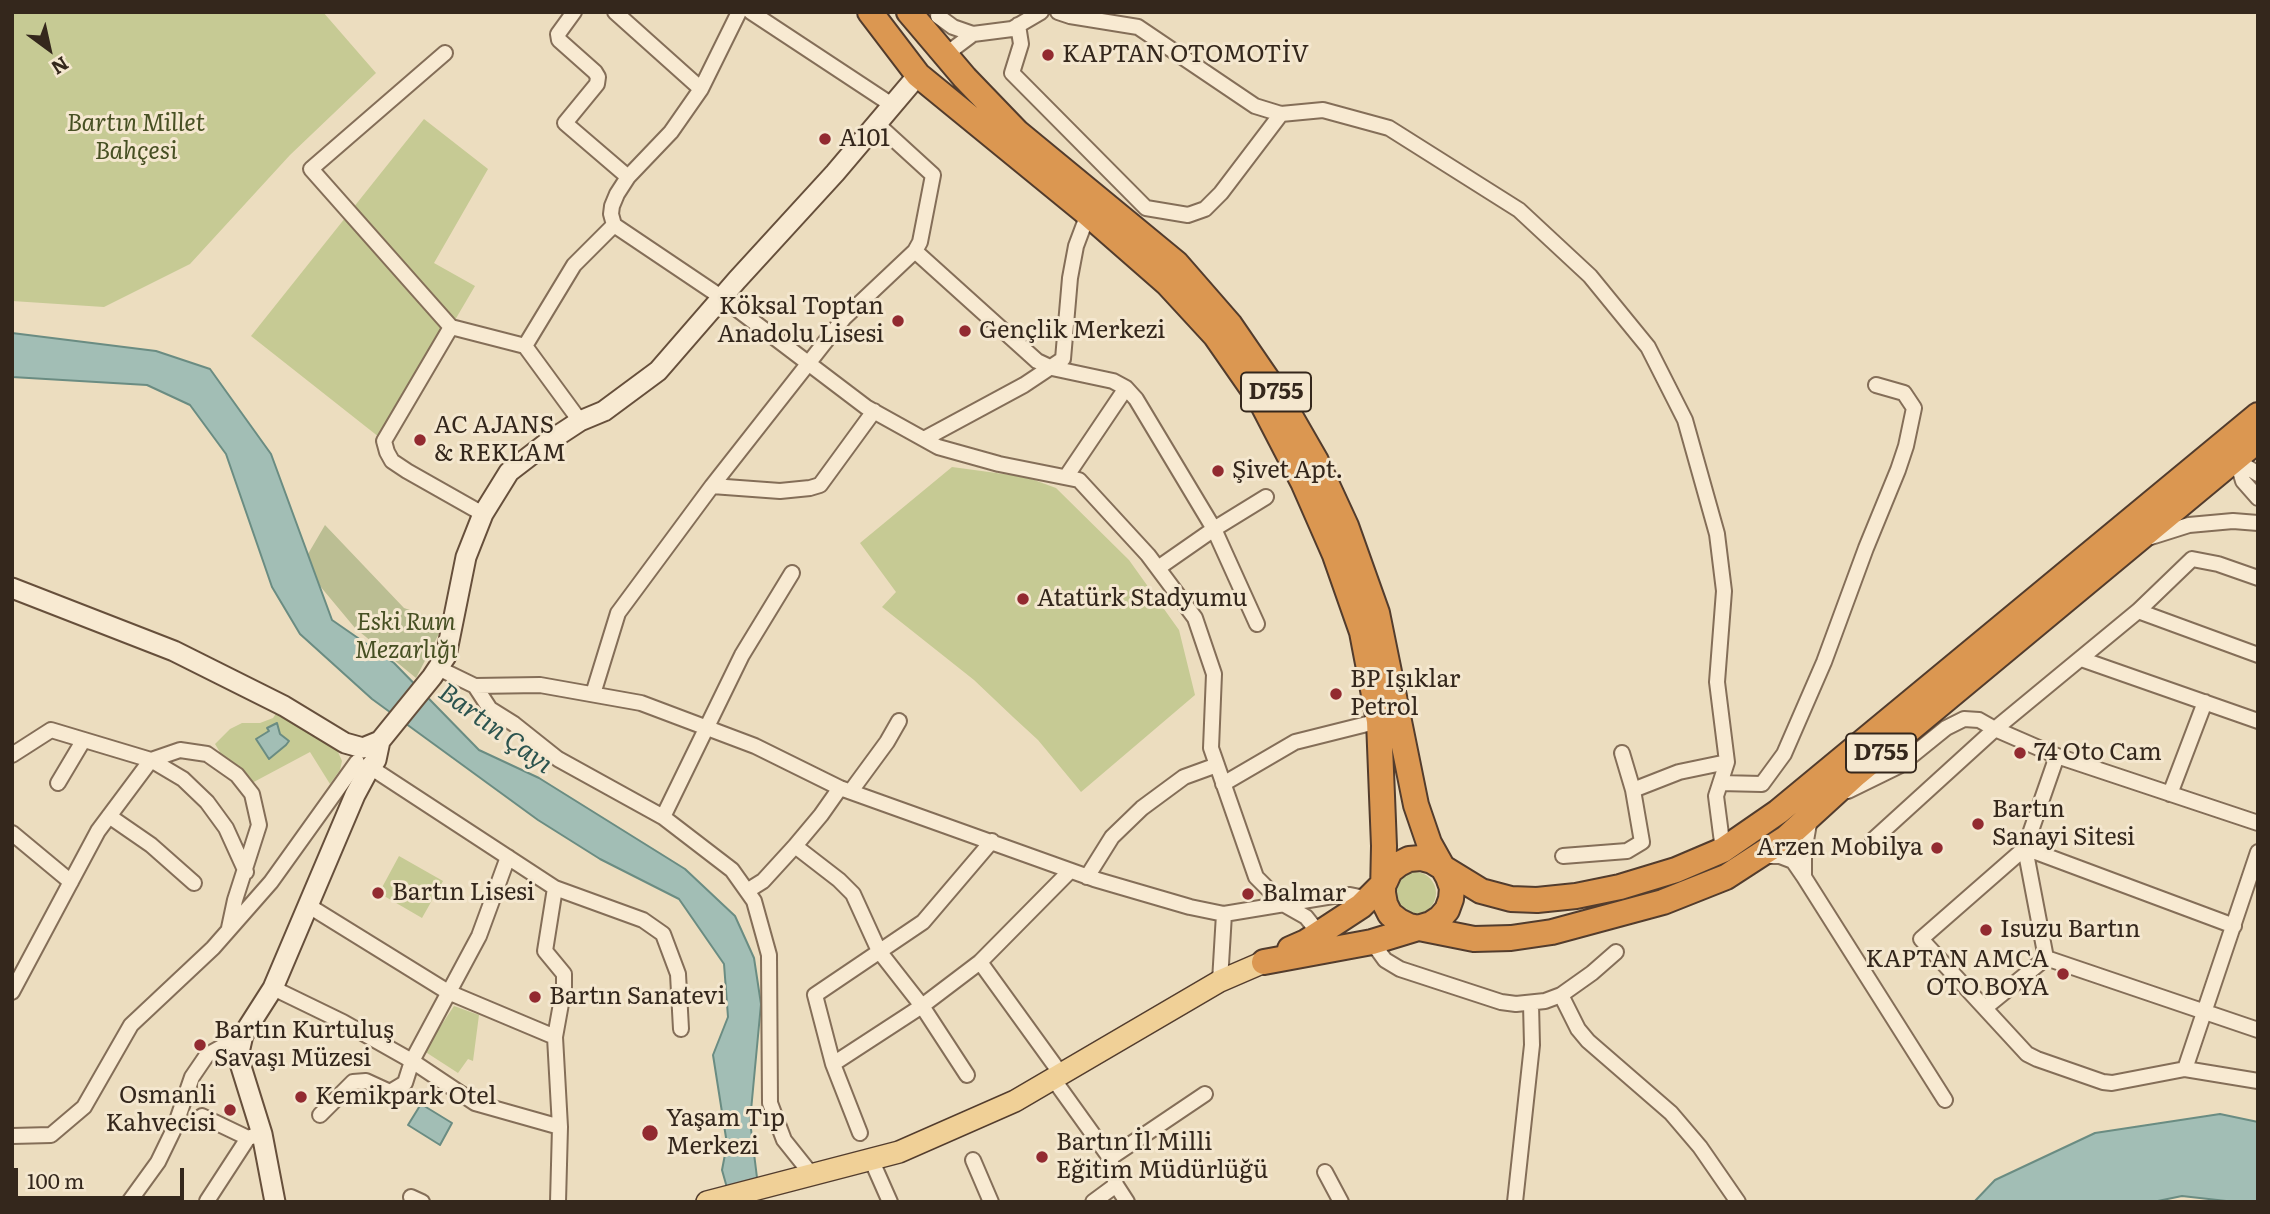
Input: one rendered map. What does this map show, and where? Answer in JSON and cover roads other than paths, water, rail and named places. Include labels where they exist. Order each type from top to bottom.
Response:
[{"type":"highway","name":"D755","points":[[870,12],[918,75],[1168,284],[1215,335],[1261,401],[1303,482],[1335,555],[1362,632],[1379,721],[1380,895],[1398,921],[1409,926],[1474,939],[1511,938],[1552,932],[1663,902],[1726,877],[1760,856],[1810,818],[1856,774],[2235,458],[2254,426]]},
{"type":"highway","name":"D755","points":[[909,12],[941,51],[1017,132],[1176,263],[1230,325],[1278,395],[1316,461],[1346,526],[1377,613],[1416,805],[1429,843],[1441,867],[1481,891],[1511,899],[1537,900],[1576,896],[1620,887],[1676,870],[1723,850],[1778,811],[2192,469],[2254,426]]},
{"type":"highway","points":[[918,75],[941,51]]},
{"type":"highway","points":[[1264,962],[1313,938],[1380,895],[1390,871],[1399,863],[1421,858],[1432,861],[1441,867],[1448,877],[1452,888],[1451,899],[1447,910],[1431,924],[1372,942],[1313,938]]},
{"type":"main road","points":[[275,1202],[230,1053],[273,988],[355,795],[367,757],[446,656],[466,557],[483,514],[509,472],[523,459],[580,421],[604,411],[658,371],[721,297],[835,173],[918,75]]},
{"type":"main road","points":[[12,589],[173,651],[284,706],[367,757]]},
{"type":"main road","points":[[708,1202],[899,1152],[1015,1101],[1220,981],[1264,962]]},
{"type":"street","points":[[575,12],[558,34],[559,40],[598,77],[597,83],[565,122],[628,177]]},
{"type":"street","points":[[614,225],[612,206],[628,177],[671,132],[701,89],[739,12]]},
{"type":"street","points":[[751,12],[892,105]]},
{"type":"street","points":[[937,14],[953,27],[973,34],[1012,29],[1041,12]]},
{"type":"street","points":[[1058,12],[1138,27],[1255,106],[1281,114],[1323,110],[1389,128],[1519,210],[1590,276],[1648,347],[1685,420],[1717,534],[1724,591],[1717,682],[1727,762],[1716,796],[1723,850]]},
{"type":"street","points":[[616,13],[701,89]]},
{"type":"street","points":[[937,14],[943,33],[941,51],[953,49],[973,34]]},
{"type":"street","points":[[1018,26],[1021,44],[1012,73],[1146,208],[1188,215],[1205,209],[1281,114]]},
{"type":"street","points":[[445,53],[311,169],[451,327],[525,346],[580,421]]},
{"type":"street","points":[[593,694],[618,613],[712,485],[844,318],[915,251],[923,234],[933,175],[876,123]]},
{"type":"street","points":[[924,439],[1052,368],[1062,359],[1076,246],[1088,215]]},
{"type":"street","points":[[614,225],[721,297],[874,411],[938,447],[999,464],[1079,480],[1158,568],[1195,618],[1214,674],[1211,748],[1256,877],[1283,904],[1306,917],[1313,938]]},
{"type":"street","points":[[525,346],[574,265],[614,225]]},
{"type":"street","points":[[915,251],[1037,360],[1052,368],[1113,381],[1126,388],[1136,399],[1214,528],[1257,624]]},
{"type":"street","points":[[451,327],[384,441],[392,461],[483,514]]},
{"type":"street","points":[[1720,783],[1762,784],[1784,754],[1824,662],[1898,470],[1914,408],[1904,393],[1876,385]]},
{"type":"street","points":[[1066,477],[1126,388]]},
{"type":"street","points":[[712,485],[780,491],[820,485],[874,411]]},
{"type":"street","points":[[2192,469],[2223,457],[2235,458],[2258,474]]},
{"type":"street","points":[[2235,458],[2243,481],[2258,498]]},
{"type":"street","points":[[1158,568],[1214,528],[1266,497]]},
{"type":"street","points":[[2136,541],[2189,525],[2233,521],[2258,523]]},
{"type":"street","points":[[1873,840],[1995,729],[2138,611],[2192,559],[2218,564],[2258,578]]},
{"type":"street","points":[[663,817],[742,655],[792,573]]},
{"type":"street","points":[[2138,611],[2258,655]]},
{"type":"street","points":[[2081,659],[2258,721]]},
{"type":"street","points":[[435,673],[475,686],[540,685],[641,703],[755,746],[845,789],[1087,877],[1190,907],[1224,914],[1333,896],[1380,895]]},
{"type":"street","points":[[475,686],[490,709],[514,724],[558,759],[663,817],[732,870],[754,901],[769,956],[770,1103],[783,1140],[812,1175]]},
{"type":"street","points":[[2171,794],[2204,702]]},
{"type":"street","points":[[1829,800],[1899,766],[1946,728],[1964,719],[1979,720],[2057,756],[2258,823]]},
{"type":"street","points":[[747,891],[763,881],[795,846],[887,742],[899,721]]},
{"type":"street","points":[[1223,784],[1295,742],[1379,721]]},
{"type":"street","points":[[12,755],[51,730],[151,760],[183,779],[207,802],[226,828],[246,872]]},
{"type":"street","points":[[58,783],[83,741]]},
{"type":"street","points":[[12,992],[109,816],[151,760],[180,750],[207,754],[237,775],[252,794],[259,825],[228,930]]},
{"type":"street","points":[[1563,856],[1627,851],[1642,842],[1633,790],[1622,753]]},
{"type":"street","points":[[2057,756],[2025,848],[1921,939],[2027,1054],[2037,1059],[2103,1082],[2123,1082],[2185,1069],[2258,1080]]},
{"type":"street","points":[[12,1136],[51,1135],[84,1107],[131,1025],[228,930],[271,882],[367,757],[435,810],[555,888],[643,920],[663,934],[678,974],[681,1029]]},
{"type":"street","points":[[1633,790],[1679,772],[1727,762]]},
{"type":"street","points":[[1087,877],[1112,837],[1142,808],[1184,777],[1217,765]]},
{"type":"street","points":[[109,816],[151,845],[194,883]]},
{"type":"street","points":[[1804,877],[1804,852],[1810,818]]},
{"type":"street","points":[[12,834],[71,882]]},
{"type":"street","points":[[860,1133],[833,1064],[815,995],[923,922],[992,841]]},
{"type":"street","points":[[795,846],[853,894],[879,951],[922,1006],[967,1075]]},
{"type":"street","points":[[2025,848],[2234,926]]},
{"type":"street","points":[[2025,848],[2046,958]]},
{"type":"street","points":[[2185,1069],[2258,852]]},
{"type":"street","points":[[1760,856],[1780,856],[1793,861],[1945,1100]]},
{"type":"street","points":[[320,1115],[353,1082],[366,1081],[390,1092],[405,1083],[412,1061],[479,936],[508,857]]},
{"type":"street","points":[[833,1064],[922,1006],[980,962],[1070,870]]},
{"type":"street","points":[[555,888],[545,950],[564,974],[555,1037],[559,1127],[558,1202]]},
{"type":"street","points":[[309,906],[448,992],[555,1037]]},
{"type":"street","points":[[1220,981],[1224,914]]},
{"type":"street","points":[[1372,942],[1385,960],[1400,970],[1501,1002],[1531,1004],[1561,995],[1616,952]]},
{"type":"street","points":[[1986,1007],[2046,958]]},
{"type":"street","points":[[2046,958],[2258,1030]]},
{"type":"street","points":[[980,962],[1110,1158],[1116,1185],[1127,1202]]},
{"type":"street","points":[[273,988],[344,1022],[412,1061],[475,1103],[559,1127]]},
{"type":"street","points":[[1561,995],[1578,1029],[1588,1041],[1671,1113],[1700,1147],[1738,1202]]},
{"type":"street","points":[[1515,1202],[1532,1045],[1531,1004]]},
{"type":"street","points":[[129,1202],[158,1162],[174,1129],[192,1077],[207,1055],[230,1053]]},
{"type":"street","points":[[1110,1158],[1205,1094]]},
{"type":"street","points":[[202,1116],[255,1136],[207,1201]]},
{"type":"street","points":[[872,1159],[890,1202]]},
{"type":"street","points":[[973,1160],[991,1202]]},
{"type":"street","points":[[1325,1172],[1340,1202]]},
{"type":"street","points":[[1093,1202],[1116,1185]]},
{"type":"water","points":[[12,333],[156,351],[210,369],[271,454],[332,620],[394,663],[479,750],[539,778],[685,869],[735,916],[754,958],[761,1004],[750,1121],[760,1202],[731,1202],[722,1170],[727,1144],[713,1055],[728,1017],[724,964],[679,899],[600,859],[538,820],[372,699],[300,634],[272,587],[226,454],[190,405],[147,385],[12,377]]},
{"type":"water","points":[[277,723],[280,734],[289,741],[269,759],[256,739]]},
{"type":"water","points":[[421,1104],[452,1123],[440,1145],[408,1125]]},
{"type":"water","points":[[2220,1114],[2258,1122],[2258,1202],[2182,1196],[2153,1202],[1974,1202],[1995,1180],[2095,1133]]},
{"type":"place","name":"KAPTAN OTOMOTİV","points":[[1048,55]]},
{"type":"place","name":"A101","points":[[825,139]]},
{"type":"place","name":"Köksal Toptan Anadolu Lisesi","points":[[898,321]]},
{"type":"place","name":"Gençlik Merkezi","points":[[965,331]]},
{"type":"place","name":"AC AJANS & REKLAM","points":[[420,440]]},
{"type":"place","name":"Şivet Apt.","points":[[1218,471]]},
{"type":"place","name":"Atatürk Stadyumu","points":[[1023,599]]},
{"type":"place","name":"BP Işıklar Petrol","points":[[1336,694]]},
{"type":"place","name":"74 Oto Cam","points":[[2020,753]]},
{"type":"place","name":"Bartın Sanayi Sitesi","points":[[1978,824]]},
{"type":"place","name":"Arzen Mobilya","points":[[1937,848]]},
{"type":"place","name":"Bartın Lisesi","points":[[378,893]]},
{"type":"place","name":"Balmar","points":[[1248,894]]},
{"type":"place","name":"Isuzu Bartın","points":[[1986,930]]},
{"type":"place","name":"KAPTAN AMCA OTO BOYA","points":[[2063,974]]},
{"type":"place","name":"Bartın Sanatevi","points":[[535,997]]},
{"type":"place","name":"Bartın Kurtuluş Savaşı Müzesi","points":[[200,1045]]},
{"type":"place","name":"Kemikpark Otel","points":[[301,1097]]},
{"type":"place","name":"Osmanli Kahvecisi","points":[[230,1110]]},
{"type":"place","name":"Yaşam Tıp Merkezi","points":[[650,1133]]},
{"type":"place","name":"Bartın İl Milli Eğitim Müdürlüğü","points":[[1042,1157]]},
{"type":"park label","name":"Bartın Millet Bahçesi","points":[[136,138]]},
{"type":"park label","name":"Eski Rum Mezarlığı","points":[[406,637]]},
{"type":"water label","name":"Bartın Çayı","points":[[495,729]]}]
